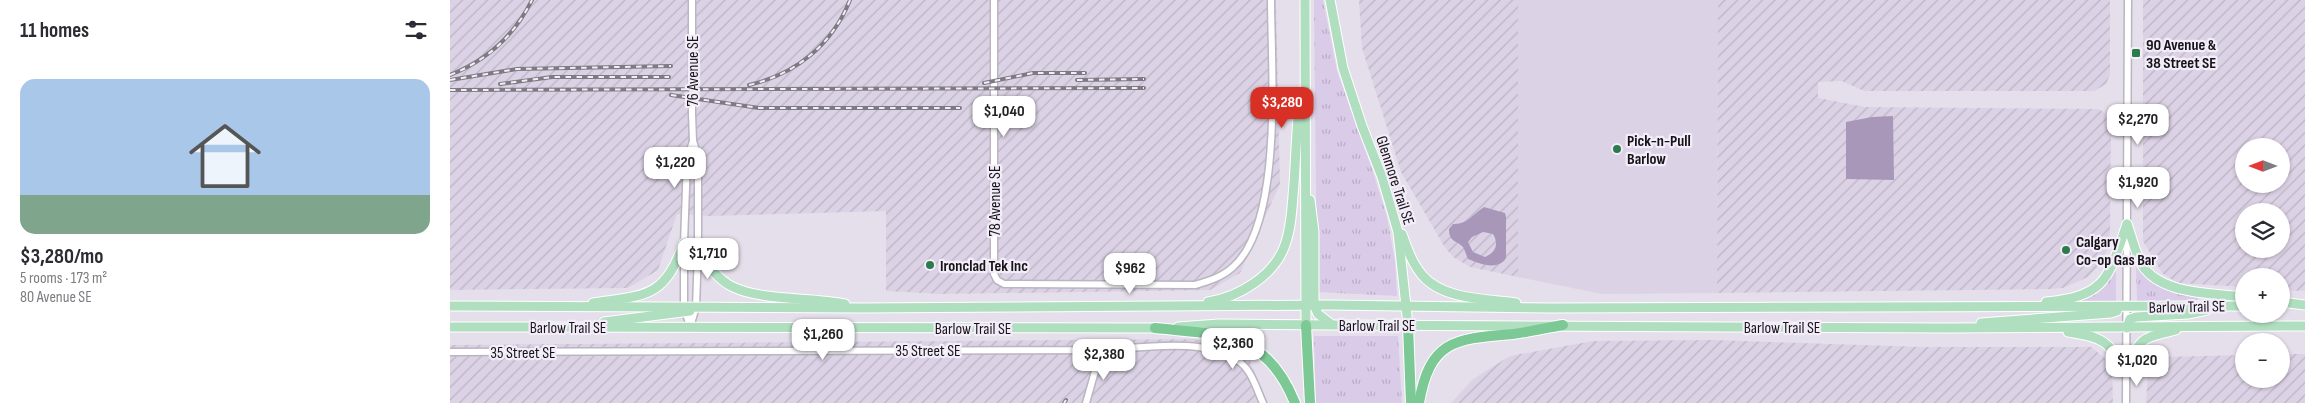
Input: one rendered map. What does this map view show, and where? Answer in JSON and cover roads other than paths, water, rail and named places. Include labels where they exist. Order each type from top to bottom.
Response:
[{"type":"highway","points":[[1306,325],[1310,403]]},
{"type":"highway","name":"Glenmore Trail SE","points":[[1408,325],[1411,403]]},
{"type":"highway","points":[[1419,403],[1426,372],[1432,362],[1450,345],[1461,339],[1519,333],[1562,325]]},
{"type":"highway","points":[[1155,328],[1218,334],[1255,348],[1276,366],[1289,388],[1295,403]]},
{"type":"main road","points":[[1305,0],[1305,150],[1314,232],[1310,305],[1306,325]]},
{"type":"main road","name":"Glenmore Trail SE","points":[[1330,0],[1343,68],[1390,202],[1398,232],[1408,325]]},
{"type":"main road","points":[[1178,306],[1228,297],[1251,286],[1274,264],[1285,246],[1292,215],[1300,93],[1305,62]]},
{"type":"main road","points":[[1390,202],[1409,253],[1422,276],[1431,283],[1454,294],[1551,308]]},
{"type":"main road","points":[[2127,224],[2142,265],[2158,279],[2175,288],[2235,296]]},
{"type":"main road","points":[[1993,307],[2071,300],[2084,296],[2104,280],[2111,269],[2127,224]]},
{"type":"main road","points":[[565,308],[640,296],[654,290],[668,279],[684,243]]},
{"type":"main road","points":[[698,251],[720,278],[733,287],[751,293],[828,300],[862,308]]},
{"type":"main road","points":[[2290,304],[2305,306]]},
{"type":"main road","points":[[1310,305],[1318,314],[1333,325]]},
{"type":"main road","name":"Barlow Trail SE","points":[[450,306],[685,310],[696,307],[862,308],[1310,305],[1551,308],[2235,306]]},
{"type":"main road","points":[[2127,328],[2130,319],[2136,317],[2188,314],[2224,306]]},
{"type":"main road","points":[[2290,306],[2305,306]]},
{"type":"main road","points":[[1949,328],[1963,324],[2111,314],[2127,307]]},
{"type":"main road","points":[[556,326],[685,310]]},
{"type":"main road","name":"Barlow Trail SE","points":[[450,327],[1155,328],[1219,324],[1949,328],[2305,327]]},
{"type":"main road","points":[[2126,370],[2138,344],[2142,340],[2194,326]]},
{"type":"main road","points":[[2038,328],[2099,338],[2113,349],[2126,370]]},
{"type":"street","name":"76 Avenue SE","points":[[690,327],[685,310],[684,243],[687,160],[693,141],[692,0]]},
{"type":"street","name":"78 Avenue SE","points":[[994,0],[994,274],[997,280],[1004,284],[1195,285],[1214,280],[1234,267],[1246,249],[1257,224],[1268,190],[1271,145],[1270,0]]},
{"type":"street","points":[[2126,403],[2128,0]]},
{"type":"street","name":"76 Avenue SE","points":[[690,327],[696,307],[698,251],[698,156],[693,141]]},
{"type":"street","name":"35 Street SE","points":[[450,352],[1101,350],[1195,346],[1224,353],[1242,363],[1253,379],[1263,403]]},
{"type":"street","points":[[1086,403],[1101,350]]},
{"type":"railway","points":[[450,75],[464,69],[488,54],[508,36],[532,0]]},
{"type":"railway","points":[[749,85],[782,73],[810,55],[823,44],[833,31],[850,0]]},
{"type":"railway","points":[[450,80],[517,69],[671,66]]},
{"type":"railway","points":[[984,83],[1033,73],[1085,73]]},
{"type":"railway","points":[[500,84],[552,77],[669,77]]},
{"type":"railway","points":[[1077,80],[1144,79]]},
{"type":"railway","points":[[450,90],[1144,88]]},
{"type":"railway","points":[[671,95],[759,108],[960,108]]},
{"type":"place","name":"90 Avenue & 38 Street SE","points":[[2136,53]]},
{"type":"place","name":"Pick-n-Pull Barlow","points":[[1617,149]]},
{"type":"place","name":"Calgary Co-op Gas Bar","points":[[2066,250]]},
{"type":"place","name":"Ironclad Tek Inc","points":[[930,265]]}]
